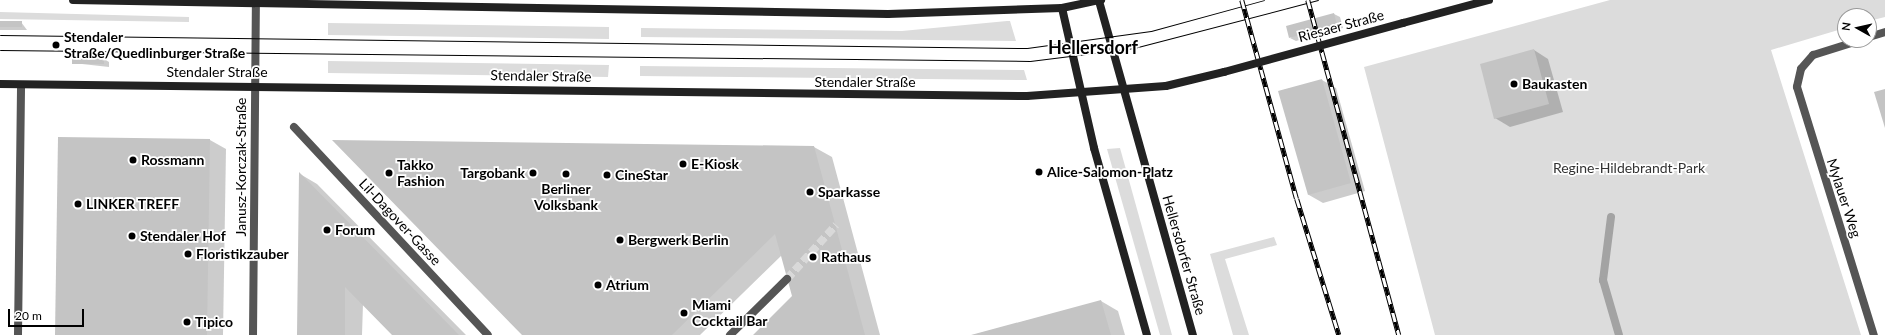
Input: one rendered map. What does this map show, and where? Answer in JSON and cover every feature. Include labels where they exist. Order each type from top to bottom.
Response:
[{"type":"main road","points":[[73,0],[256,1],[888,14],[1062,8],[1100,0],[1122,90],[1082,95]]},
{"type":"main road","name":"Riesaer Straße","points":[[1122,90],[1166,86],[1224,72],[1488,0]]},
{"type":"main road","points":[[1062,8],[1082,95],[1148,335]]},
{"type":"main road","name":"Stendaler Straße","points":[[0,84],[255,85],[809,95],[1082,95]]},
{"type":"main road","name":"Hellersdorfer Straße","points":[[1122,90],[1193,335]]},
{"type":"street","name":"Janusz-Korczak-Straße","points":[[252,335],[256,1]]},
{"type":"street","name":"Mylauer Weg","points":[[1837,48],[1813,55],[1801,68],[1797,87],[1800,101],[1874,335]]},
{"type":"street","points":[[18,335],[21,85]]},
{"type":"street","name":"Lil-Dagover-Gasse","points":[[294,126],[488,335]]},
{"type":"street","points":[[730,335],[787,279]]},
{"type":"green space","name":"Regine-Hildebrandt-Park","points":[[1610,0],[1885,0],[1885,17],[1877,19],[1877,8],[1837,8],[1837,30],[1771,50],[1861,335],[1435,335],[1364,67]]},
{"type":"green space","points":[[0,12],[189,17],[189,22],[0,19]]},
{"type":"green space","points":[[1010,21],[1016,41],[641,37],[641,28],[902,31]]},
{"type":"green space","points":[[328,23],[609,27],[609,39],[328,35]]},
{"type":"green space","points":[[328,61],[609,65],[608,77],[328,73]]},
{"type":"green space","points":[[640,66],[1024,70],[1027,80],[640,76]]},
{"type":"green space","points":[[1120,148],[1172,335],[1160,335],[1107,149]]},
{"type":"green space","points":[[1274,237],[1277,245],[1225,259],[1249,335],[1233,335],[1210,254]]},
{"type":"building","points":[[1334,13],[1337,25],[1289,38],[1286,26]]},
{"type":"building","points":[[0,21],[22,21],[22,27],[0,27]]},
{"type":"building","name":"Baukasten","points":[[1534,49],[1549,104],[1494,119],[1480,64]]},
{"type":"building","points":[[72,58],[104,58],[104,64],[72,64]]},
{"type":"building","points":[[1322,79],[1351,183],[1308,195],[1278,91]]},
{"type":"building","points":[[1885,89],[1885,128],[1874,92]]},
{"type":"building","name":"Stendaler Hof","points":[[58,137],[210,139],[207,335],[55,335]]},
{"type":"building","name":"Atrium","points":[[332,140],[814,146],[865,335],[753,335],[792,296],[775,234],[672,335],[522,335]]},
{"type":"building","name":"Forum","points":[[299,172],[459,335],[392,335],[345,287],[345,335],[297,335]]},
{"type":"building","points":[[1101,300],[1111,335],[971,335]]},
{"type":"waterway","points":[[1611,217],[1603,280],[1619,335]]},
{"type":"tunnel","points":[[787,279],[836,225]]},
{"type":"tram line","points":[[0,35],[1027,48],[1151,31],[1264,0]]},
{"type":"tram line","points":[[0,50],[1030,61],[1134,48],[1318,0]]},
{"type":"railway","points":[[1242,0],[1297,199],[1339,335]]},
{"type":"railway","points":[[1308,0],[1399,335]]},
{"type":"place","name":"Stendaler Straße/Quedlinburger Straße","points":[[56,45]]},
{"type":"place","name":"Baukasten","points":[[1514,84]]},
{"type":"place","name":"Rossmann","points":[[133,160]]},
{"type":"place","name":"E-Kiosk","points":[[683,164]]},
{"type":"place","name":"Alice-Salomon-Platz","points":[[1039,172]]},
{"type":"place","name":"Takko Fashion","points":[[389,173]]},
{"type":"place","name":"Targobank","points":[[533,173]]},
{"type":"place","name":"Berliner Volksbank","points":[[566,174]]},
{"type":"place","name":"CineStar","points":[[607,175]]},
{"type":"place","name":"Sparkasse","points":[[810,192]]},
{"type":"place","name":"LINKER TREFF","points":[[78,204]]},
{"type":"place","name":"Forum","points":[[327,230]]},
{"type":"place","name":"Stendaler Hof","points":[[132,236]]},
{"type":"place","name":"Bergwerk Berlin","points":[[620,240]]},
{"type":"place","name":"Floristikzauber","points":[[188,254]]},
{"type":"place","name":"Rathaus","points":[[813,257]]},
{"type":"place","name":"Atrium","points":[[598,285]]},
{"type":"place","name":"Miami Cocktail Bar","points":[[684,313]]},
{"type":"place","name":"Tipico","points":[[187,322]]},
{"type":"district","name":"Hellersdorf","points":[[1093,47]]}]
